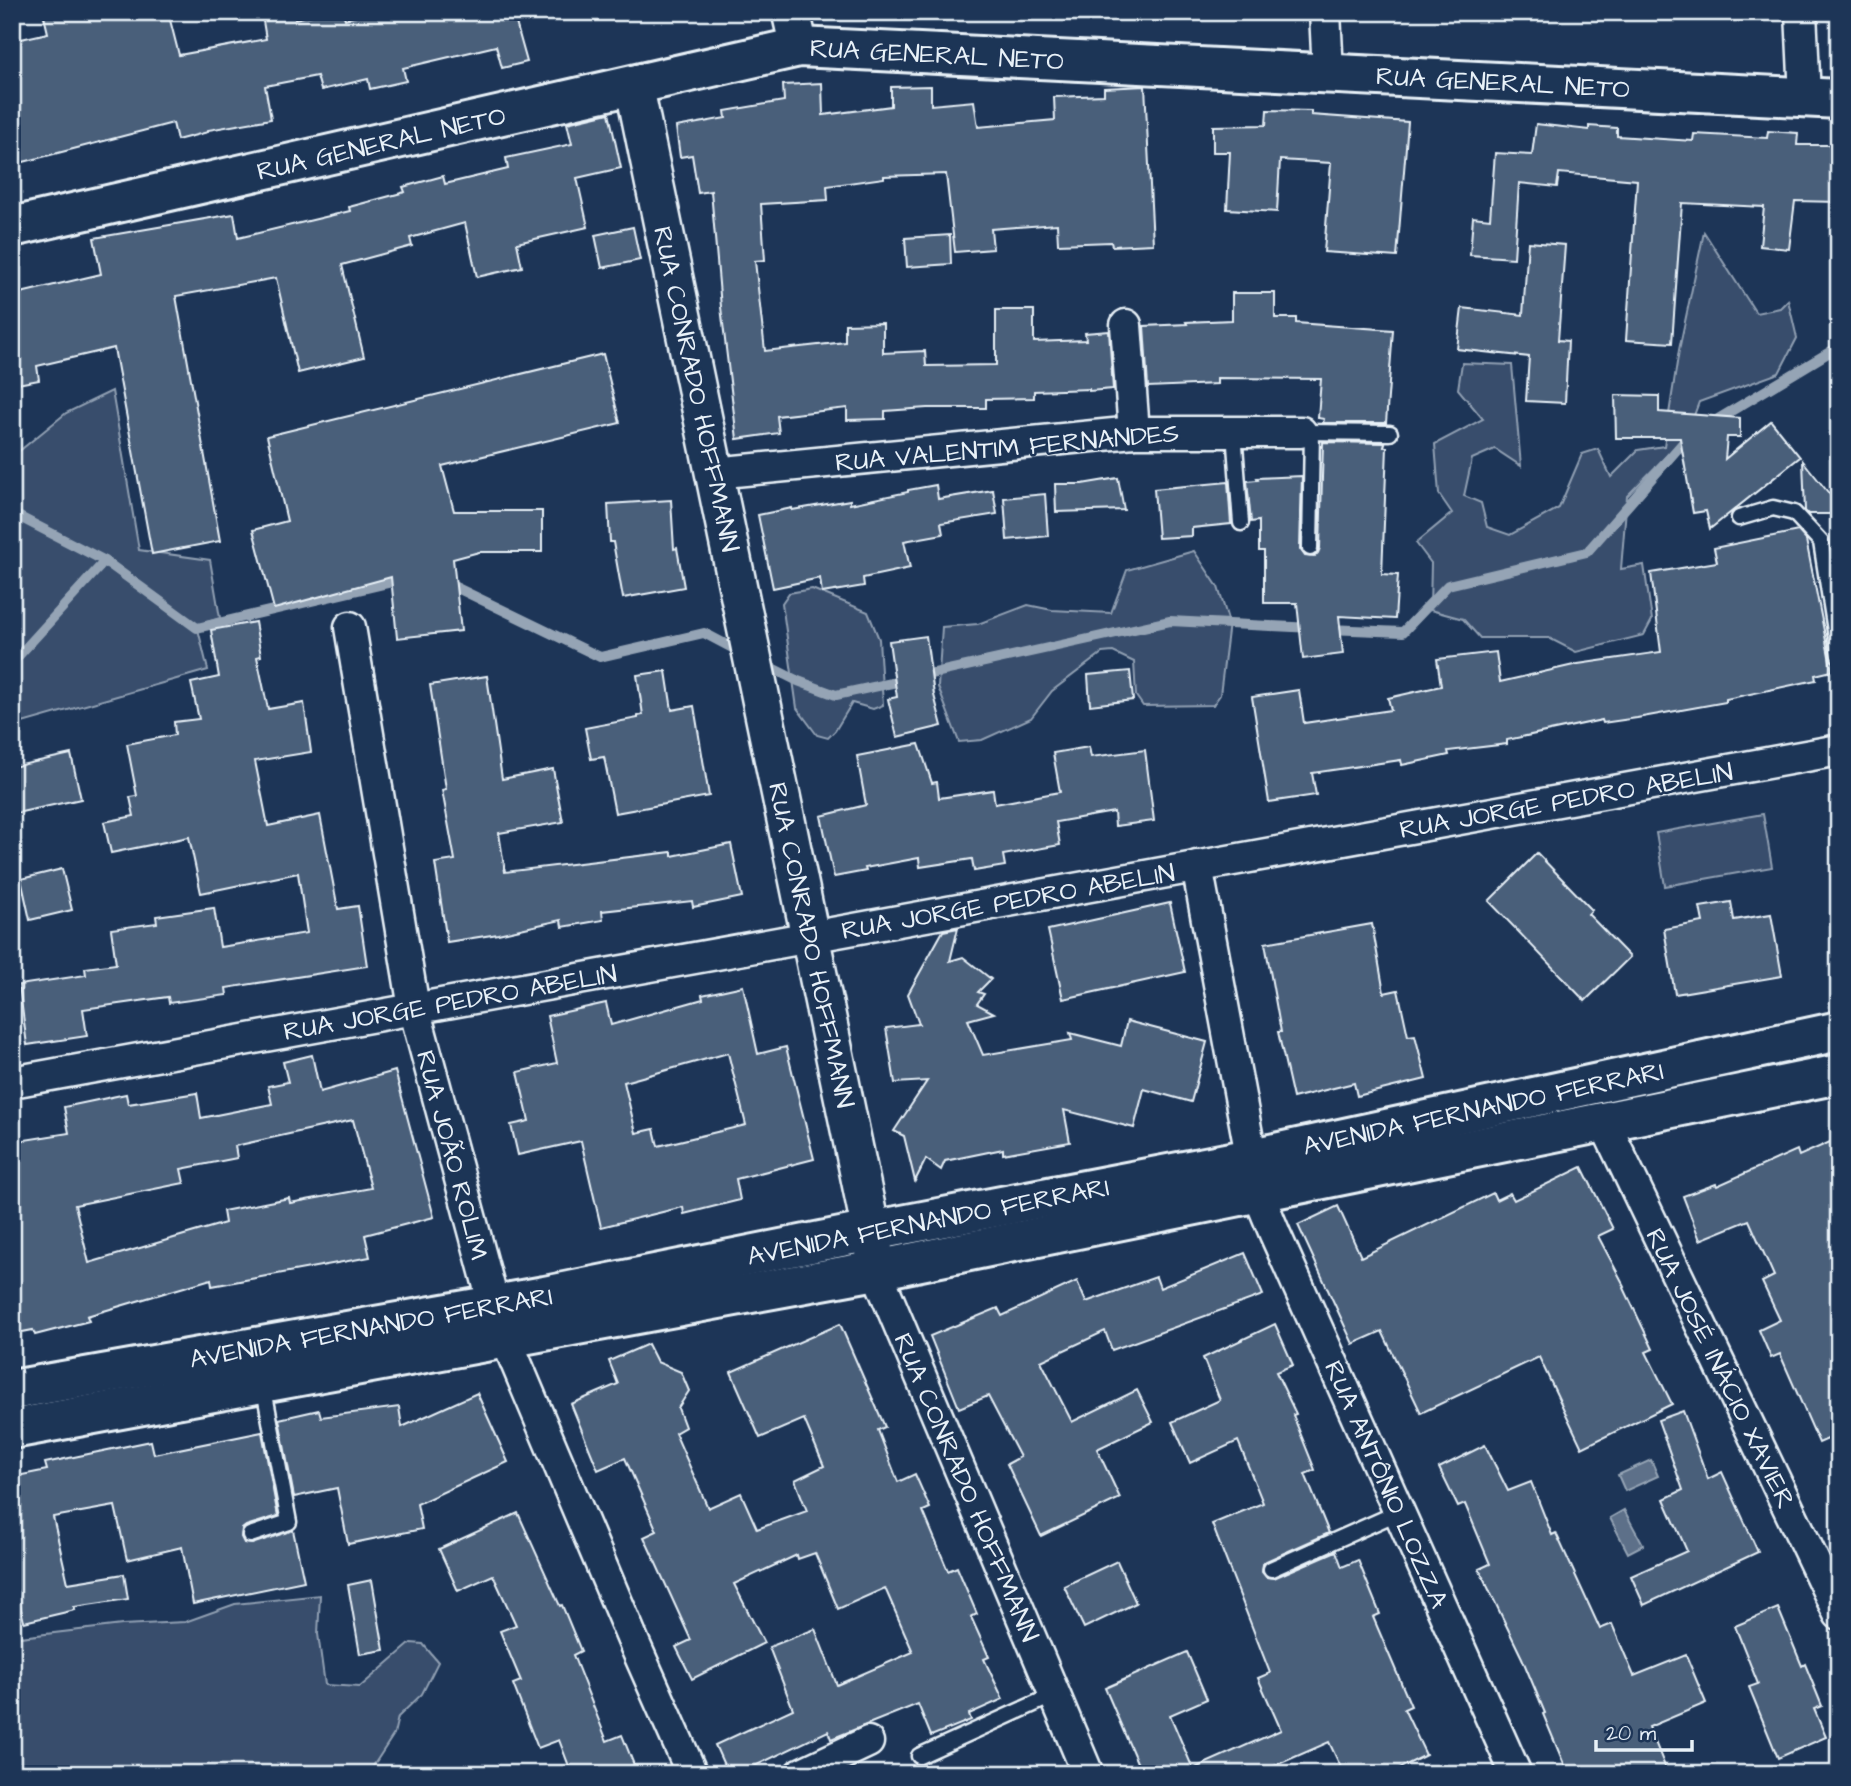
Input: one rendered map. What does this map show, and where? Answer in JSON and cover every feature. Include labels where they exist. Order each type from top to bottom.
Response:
[{"type":"main road","name":"RUA GENERAL NETO","points":[[12,227],[634,85],[795,30],[1328,73],[1822,98]]},
{"type":"main road","name":"AVENIDA FERNANDO FERRARI","points":[[12,1390],[876,1270],[1839,1031]]},
{"type":"main road","name":"AVENIDA FERNANDO FERRARI","points":[[12,1429],[263,1383],[871,1231],[1604,1122],[1839,1074]]},
{"type":"street","points":[[1325,12],[1328,73]]},
{"type":"street","points":[[1801,12],[1822,98]]},
{"type":"street","name":"RUA CONRADO HOFFMANN","points":[[634,85],[871,1231],[876,1270],[1088,1774]]},
{"type":"street","points":[[1126,325],[1134,432]]},
{"type":"street","name":"RUA VALENTIM FERNANDES","points":[[714,473],[1134,432],[1306,432]]},
{"type":"street","name":"RUA JOÃO ROLIM","points":[[350,627],[414,1008],[500,1322],[692,1774]]},
{"type":"street","name":"RUA JORGE PEDRO ABELIN","points":[[12,1082],[1839,750]]},
{"type":"street","name":"RUA ANTÔNIO LOZZA","points":[[1197,866],[1255,1175],[1399,1512],[1516,1774]]},
{"type":"street","name":"RUA JOSÉ INÁCIO XAVIER","points":[[1604,1122],[1839,1614]]},
{"type":"street","points":[[800,1774],[868,1742]]},
{"type":"lane","points":[[1234,432],[1241,523]]},
{"type":"lane","points":[[1310,548],[1306,432],[1391,433]]},
{"type":"lane","points":[[1739,518],[1773,508],[1794,513],[1821,542],[1839,656]]},
{"type":"lane","points":[[250,1535],[289,1522],[263,1383]]},
{"type":"lane","points":[[1271,1569],[1399,1512]]},
{"type":"lane","points":[[919,1756],[1054,1695]]},
{"type":"shaded area","points":[[1704,232],[1756,313],[1780,308],[1788,300],[1797,338],[1779,373],[1699,402],[1689,429],[1627,496],[1621,569],[1644,565],[1652,620],[1644,635],[1576,652],[1549,638],[1480,638],[1463,619],[1430,610],[1431,563],[1416,543],[1452,513],[1439,494],[1435,444],[1483,419],[1458,389],[1462,363],[1512,365],[1521,466],[1495,449],[1472,459],[1464,496],[1481,503],[1487,527],[1510,535],[1559,508],[1582,454],[1598,449],[1611,477],[1638,450],[1664,446],[1679,350]]},
{"type":"shaded area","points":[[112,391],[139,550],[210,560],[220,618],[197,625],[208,670],[12,726],[12,457],[66,413]]},
{"type":"shaded area","points":[[1194,551],[1218,587],[1229,623],[1220,695],[1213,705],[1143,706],[1136,696],[1134,662],[1113,652],[1102,653],[1052,691],[1031,718],[982,740],[959,742],[938,687],[942,627],[978,624],[1028,605],[1052,610],[1111,613],[1127,570]]},
{"type":"shaded area","points":[[812,589],[868,612],[879,639],[883,705],[873,709],[852,703],[828,738],[817,735],[797,708],[782,603],[789,593]]},
{"type":"shaded area","points":[[1763,814],[1772,867],[1665,886],[1656,833]]},
{"type":"shaded area","points":[[1651,1460],[1658,1476],[1625,1491],[1618,1475]]},
{"type":"shaded area","points":[[1624,1510],[1643,1545],[1628,1553],[1610,1518]]},
{"type":"shaded area","points":[[320,1595],[318,1634],[325,1685],[360,1687],[411,1643],[423,1644],[438,1662],[422,1694],[398,1717],[394,1734],[368,1774],[12,1774],[12,1638],[122,1625],[185,1622],[235,1604]]},
{"type":"building","points":[[43,12],[168,12],[179,55],[266,39],[263,21],[294,14],[295,19],[326,12],[343,12],[345,19],[374,12],[513,12],[527,62],[502,68],[496,46],[403,68],[406,81],[370,89],[368,79],[321,90],[317,76],[265,86],[271,119],[208,130],[177,140],[173,123],[12,165],[12,41],[48,33]]},
{"type":"building","points":[[822,83],[823,115],[891,106],[891,87],[931,86],[931,105],[974,101],[978,127],[1055,120],[1054,97],[1104,95],[1104,88],[1145,86],[1153,244],[1058,244],[1057,224],[991,229],[993,249],[955,252],[946,174],[884,176],[827,186],[828,200],[761,204],[765,260],[755,261],[765,351],[845,342],[845,324],[883,323],[883,353],[925,351],[926,366],[996,365],[996,310],[1034,310],[1034,342],[1086,340],[1085,333],[1109,331],[1113,389],[1034,391],[1034,398],[986,399],[986,408],[885,411],[885,419],[847,420],[847,408],[777,416],[779,433],[737,439],[721,307],[711,191],[698,193],[692,155],[680,157],[676,127],[726,118],[725,111],[784,101],[783,85]]},
{"type":"building","points":[[1267,110],[1311,111],[1311,115],[1408,122],[1397,257],[1324,252],[1331,163],[1280,160],[1277,212],[1227,209],[1230,152],[1213,152],[1213,126],[1266,125]]},
{"type":"building","points":[[609,113],[621,168],[577,178],[588,227],[517,243],[522,267],[477,277],[465,223],[410,238],[412,246],[342,265],[364,357],[298,373],[276,278],[176,296],[220,541],[152,554],[114,348],[37,366],[39,380],[12,385],[12,295],[101,274],[94,238],[234,214],[238,238],[350,211],[349,207],[405,192],[403,187],[443,176],[445,184],[508,169],[506,158],[572,144],[567,123]]},
{"type":"building","points":[[1536,124],[1589,130],[1589,126],[1617,128],[1617,136],[1693,141],[1694,134],[1767,138],[1768,131],[1798,133],[1797,145],[1839,145],[1839,202],[1795,201],[1789,249],[1760,246],[1764,207],[1682,203],[1672,343],[1626,340],[1637,180],[1559,173],[1557,187],[1519,183],[1514,258],[1470,255],[1473,217],[1490,219],[1495,153],[1532,155]]},
{"type":"building","points":[[633,227],[640,260],[602,268],[595,235]]},
{"type":"building","points":[[950,235],[951,264],[907,267],[905,238]]},
{"type":"building","points":[[1528,242],[1565,245],[1558,340],[1568,341],[1565,403],[1526,401],[1529,357],[1457,349],[1462,308],[1523,315]]},
{"type":"building","points":[[1232,293],[1275,293],[1275,318],[1296,318],[1296,323],[1393,330],[1386,423],[1323,423],[1324,419],[1318,418],[1321,379],[1217,378],[1217,384],[1148,387],[1144,326],[1232,320]]},
{"type":"building","points":[[603,354],[620,423],[442,466],[454,511],[542,511],[542,552],[479,552],[453,559],[461,631],[397,638],[391,577],[274,609],[253,530],[287,521],[267,436]]},
{"type":"building","points":[[1615,395],[1659,396],[1659,412],[1740,418],[1740,437],[1727,437],[1725,459],[1771,421],[1800,457],[1710,529],[1706,511],[1693,513],[1680,438],[1616,438]]},
{"type":"building","points":[[1323,442],[1385,443],[1384,447],[1387,447],[1382,574],[1398,575],[1395,619],[1339,616],[1343,654],[1303,659],[1297,603],[1264,603],[1264,551],[1259,551],[1259,521],[1251,522],[1247,481],[1302,476],[1300,549],[1305,556],[1314,557],[1320,548]]},
{"type":"building","points":[[1803,461],[1839,506],[1839,514],[1808,514],[1805,511]]},
{"type":"building","points":[[1118,478],[1124,510],[1056,512],[1055,484],[1082,484]]},
{"type":"building","points":[[1228,482],[1231,524],[1192,528],[1192,536],[1158,538],[1154,489]]},
{"type":"building","points":[[936,485],[938,499],[993,490],[997,514],[941,523],[943,534],[904,541],[910,568],[863,578],[864,586],[822,593],[820,578],[773,588],[758,515],[850,500],[850,504]]},
{"type":"building","points":[[1045,494],[1048,536],[1007,540],[1004,498]]},
{"type":"building","points":[[671,500],[674,549],[677,548],[684,587],[623,598],[613,542],[610,542],[608,504]]},
{"type":"building","points":[[1798,531],[1806,540],[1832,671],[1815,675],[1816,680],[1726,699],[1726,702],[1603,723],[1602,720],[1507,740],[1507,744],[1448,751],[1449,755],[1402,765],[1401,760],[1312,773],[1316,795],[1269,802],[1252,697],[1299,690],[1304,723],[1391,710],[1388,698],[1441,686],[1437,659],[1496,652],[1500,682],[1578,664],[1661,652],[1651,573],[1717,562],[1714,548]]},
{"type":"building","points":[[255,622],[261,656],[257,657],[268,709],[304,703],[311,752],[255,761],[268,826],[320,815],[338,909],[358,906],[367,966],[226,988],[227,995],[169,1003],[168,997],[83,1009],[87,1036],[27,1045],[19,985],[86,975],[85,968],[116,964],[111,929],[157,923],[156,916],[214,908],[220,947],[307,933],[298,873],[201,893],[189,837],[111,853],[104,822],[134,816],[130,797],[137,796],[127,744],[175,735],[174,722],[199,719],[191,683],[219,677],[211,630]]},
{"type":"building","points":[[926,636],[934,695],[942,726],[897,737],[888,699],[897,697],[889,641]]},
{"type":"building","points":[[666,671],[672,710],[694,706],[709,796],[615,813],[604,757],[591,759],[585,728],[643,715],[637,675]]},
{"type":"building","points":[[1130,671],[1133,700],[1090,705],[1088,675]]},
{"type":"building","points":[[487,676],[502,779],[553,769],[563,822],[499,833],[505,872],[672,852],[672,856],[731,844],[742,897],[693,907],[692,901],[602,911],[603,920],[562,927],[561,920],[447,942],[435,863],[455,860],[442,790],[446,789],[430,685]]},
{"type":"building","points":[[919,744],[932,783],[937,782],[939,798],[993,790],[995,804],[1060,792],[1053,753],[1089,747],[1091,757],[1145,750],[1154,821],[1115,826],[1114,812],[1056,822],[1060,845],[1003,855],[1005,866],[974,871],[972,859],[920,867],[919,858],[834,877],[821,816],[866,805],[857,756]]},
{"type":"building","points":[[71,754],[81,799],[12,814],[12,767]]},
{"type":"building","points":[[1537,853],[1592,910],[1588,914],[1630,957],[1585,1001],[1489,901]]},
{"type":"building","points":[[62,869],[72,910],[30,920],[21,879]]},
{"type":"building","points":[[1731,902],[1734,920],[1771,914],[1782,976],[1675,994],[1664,929],[1703,922],[1700,907]]},
{"type":"building","points":[[1170,903],[1185,972],[1063,999],[1048,930]]},
{"type":"building","points":[[1372,924],[1384,993],[1398,990],[1408,1036],[1415,1035],[1426,1079],[1357,1096],[1354,1083],[1293,1098],[1278,1032],[1281,1032],[1265,943]]},
{"type":"building","points":[[958,928],[950,961],[963,957],[991,979],[978,992],[984,994],[977,1004],[994,1013],[968,1020],[983,1055],[1072,1040],[1070,1033],[1121,1046],[1127,1021],[1207,1042],[1191,1102],[1144,1089],[1134,1128],[1064,1110],[1070,1142],[1003,1154],[1003,1149],[945,1161],[941,1170],[926,1159],[915,1181],[904,1136],[894,1131],[927,1081],[895,1083],[886,1028],[919,1024],[908,994],[943,931]]},
{"type":"building","points":[[743,986],[758,1054],[786,1047],[814,1159],[736,1179],[740,1200],[684,1214],[683,1207],[601,1227],[581,1141],[518,1155],[511,1125],[529,1121],[518,1072],[557,1063],[547,1016],[606,1003],[611,1025],[703,999],[702,995]],"holes":[[[728,1053],[746,1125],[658,1146],[654,1129],[636,1133],[624,1082]]]},
{"type":"building","points":[[312,1055],[320,1092],[395,1071],[434,1217],[365,1235],[370,1257],[212,1286],[211,1279],[87,1316],[89,1321],[35,1335],[33,1330],[12,1334],[12,1142],[69,1133],[64,1107],[126,1094],[128,1104],[197,1093],[201,1118],[272,1104],[268,1086],[288,1082],[283,1062]],"holes":[[[353,1120],[371,1188],[290,1203],[289,1198],[223,1211],[225,1223],[89,1263],[75,1205],[184,1183],[181,1169],[237,1158],[235,1146]]]},
{"type":"building","points":[[1839,1138],[1839,1434],[1819,1443],[1780,1354],[1771,1358],[1759,1330],[1780,1320],[1762,1282],[1774,1276],[1749,1220],[1700,1240],[1683,1196],[1716,1184],[1717,1186],[1797,1150],[1799,1156]]},
{"type":"building","points":[[1582,1167],[1613,1229],[1598,1236],[1653,1349],[1646,1352],[1672,1404],[1582,1448],[1539,1357],[1421,1413],[1382,1331],[1353,1344],[1298,1225],[1338,1206],[1361,1257],[1493,1193],[1496,1200],[1510,1193],[1514,1200]]},
{"type":"building","points":[[1245,1253],[1263,1295],[1112,1350],[1105,1331],[1041,1361],[1072,1422],[1137,1390],[1153,1422],[1097,1449],[1120,1498],[1041,1536],[1007,1464],[1020,1457],[988,1396],[959,1408],[930,1336],[998,1308],[1002,1316],[1077,1281],[1086,1302],[1156,1277],[1160,1288]]},
{"type":"building","points":[[840,1324],[885,1427],[878,1430],[898,1482],[915,1474],[930,1508],[923,1511],[948,1571],[957,1567],[977,1614],[971,1617],[989,1657],[984,1659],[1003,1699],[969,1714],[971,1720],[931,1736],[918,1704],[831,1739],[828,1731],[738,1774],[728,1774],[715,1745],[793,1709],[769,1647],[815,1629],[837,1685],[913,1652],[885,1588],[838,1609],[815,1553],[798,1559],[797,1555],[734,1584],[764,1643],[692,1679],[676,1647],[691,1640],[644,1537],[657,1531],[625,1458],[598,1470],[571,1404],[618,1384],[609,1361],[648,1344],[657,1362],[681,1372],[689,1391],[678,1408],[685,1427],[675,1433],[708,1508],[741,1493],[757,1529],[807,1511],[795,1480],[824,1466],[804,1419],[760,1438],[731,1372]]},
{"type":"building","points":[[1275,1324],[1293,1365],[1276,1372],[1296,1414],[1293,1415],[1315,1470],[1305,1474],[1329,1533],[1266,1561],[1262,1572],[1266,1577],[1274,1578],[1336,1551],[1342,1567],[1358,1560],[1380,1614],[1373,1617],[1411,1706],[1404,1709],[1426,1755],[1388,1774],[1344,1774],[1329,1742],[1256,1774],[1142,1774],[1105,1688],[1187,1652],[1207,1699],[1170,1715],[1193,1769],[1281,1730],[1258,1678],[1270,1673],[1212,1524],[1263,1503],[1238,1441],[1190,1463],[1172,1422],[1220,1400],[1203,1358]]},
{"type":"building","points":[[477,1393],[508,1462],[417,1504],[422,1529],[348,1544],[337,1488],[294,1497],[279,1419],[319,1410],[321,1417],[399,1407],[402,1427]]},
{"type":"building","points":[[1683,1411],[1708,1479],[1722,1472],[1758,1552],[1644,1605],[1631,1576],[1687,1551],[1664,1499],[1683,1490],[1658,1420]]},
{"type":"building","points":[[262,1432],[278,1516],[246,1526],[242,1529],[241,1537],[244,1543],[252,1544],[293,1530],[304,1581],[193,1604],[182,1547],[127,1560],[115,1506],[53,1517],[68,1583],[124,1574],[128,1599],[74,1607],[75,1610],[24,1622],[12,1572],[12,1477],[47,1470],[45,1463],[151,1441],[154,1454]]},
{"type":"building","points":[[1485,1445],[1508,1491],[1531,1482],[1552,1535],[1556,1533],[1600,1629],[1612,1624],[1634,1676],[1686,1655],[1706,1703],[1649,1727],[1668,1774],[1568,1774],[1522,1658],[1479,1569],[1490,1564],[1465,1504],[1458,1507],[1439,1468]]},
{"type":"building","points":[[518,1513],[581,1651],[573,1655],[607,1741],[622,1735],[634,1765],[612,1774],[572,1774],[559,1740],[538,1748],[513,1684],[521,1681],[500,1631],[516,1625],[493,1575],[458,1591],[439,1549]]},
{"type":"building","points":[[1117,1561],[1136,1603],[1084,1628],[1064,1586]]},
{"type":"building","points":[[372,1580],[384,1650],[360,1654],[348,1585]]},
{"type":"building","points":[[1778,1608],[1822,1706],[1814,1709],[1826,1737],[1778,1758],[1749,1687],[1758,1684],[1735,1626]]},
{"type":"waterway","points":[[1713,422],[1839,348]]},
{"type":"waterway","points":[[1328,629],[1403,632],[1448,585],[1587,552],[1688,437]]},
{"type":"waterway","points":[[12,513],[105,561]]},
{"type":"waterway","points":[[12,663],[105,561],[197,628],[401,580]]},
{"type":"waterway","points":[[445,582],[600,657],[704,633],[742,653]]},
{"type":"waterway","points":[[921,676],[1170,621],[1313,628]]},
{"type":"waterway","points":[[762,663],[798,681],[836,695],[906,680]]}]
